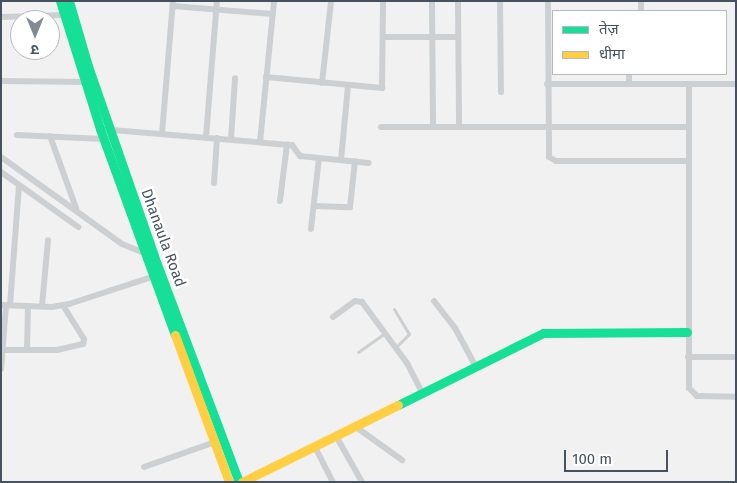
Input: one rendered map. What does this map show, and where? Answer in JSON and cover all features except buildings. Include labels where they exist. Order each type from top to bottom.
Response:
[{"type":"street","name":"Dhanaula Road","points":[[60,1],[88,82],[110,129],[157,275],[229,482]]},
{"type":"street","name":"Dhanaula Road","points":[[69,1],[103,139],[144,253],[157,275],[241,482]]},
{"type":"street","points":[[206,137],[217,1]]},
{"type":"street","points":[[260,142],[274,1]]},
{"type":"street","points":[[322,83],[331,1]]},
{"type":"street","points":[[266,78],[382,88],[383,1]]},
{"type":"street","points":[[500,1],[501,92]]},
{"type":"street","points":[[548,1],[551,14],[547,126],[548,153],[556,160],[689,161]]},
{"type":"street","points":[[432,2],[432,127]]},
{"type":"street","points":[[458,2],[459,126]]},
{"type":"street","points":[[162,134],[173,4],[273,14]]},
{"type":"street","points":[[1,17],[64,15]]},
{"type":"street","points":[[382,37],[458,37]]},
{"type":"street","points":[[629,75],[630,84]]},
{"type":"street","points":[[231,139],[235,78]]},
{"type":"street","points":[[1,81],[88,82]]},
{"type":"street","points":[[548,84],[736,84]]},
{"type":"street","points":[[688,84],[687,332],[692,394],[736,397]]},
{"type":"street","points":[[341,160],[348,86]]},
{"type":"street","points":[[381,127],[689,127]]},
{"type":"street","points":[[100,129],[287,144],[296,146],[299,156],[369,163]]},
{"type":"street","points":[[17,135],[103,139]]},
{"type":"street","points":[[50,136],[76,210]]},
{"type":"street","points":[[214,183],[216,138]]},
{"type":"street","points":[[280,201],[287,144]]},
{"type":"street","points":[[1,157],[122,244],[144,253]]},
{"type":"street","points":[[311,229],[319,158]]},
{"type":"street","points":[[314,206],[350,207],[355,161]]},
{"type":"street","points":[[1,172],[78,227]]},
{"type":"street","points":[[1,369],[19,185]]},
{"type":"street","points":[[42,306],[48,240]]},
{"type":"street","points":[[6,305],[63,305],[157,275]]},
{"type":"street","points":[[334,317],[360,300],[396,347],[423,394]]},
{"type":"street","points":[[434,301],[455,328],[476,367]]},
{"type":"street","points":[[2,350],[56,350],[84,343],[63,305]]},
{"type":"street","points":[[27,350],[28,306]]},
{"type":"street","points":[[241,482],[315,448],[543,333],[687,332]]},
{"type":"street","points":[[688,357],[736,357]]},
{"type":"street","points":[[356,427],[402,460]]},
{"type":"street","points":[[336,436],[362,482]]},
{"type":"street","points":[[144,467],[224,439]]},
{"type":"street","points":[[315,448],[333,482]]},
{"type":"lane","points":[[394,309],[409,334],[396,347]]},
{"type":"lane","points":[[358,352],[385,332]]},
{"type":"traffic: fast","points":[[60,1],[100,129],[175,335]]},
{"type":"traffic: fast","points":[[69,1],[88,66],[154,256],[239,482]]},
{"type":"traffic: fast","points":[[398,405],[543,333],[687,332]]},
{"type":"traffic: slow","points":[[175,335],[229,482]]},
{"type":"traffic: slow","points":[[242,482],[398,405]]}]
